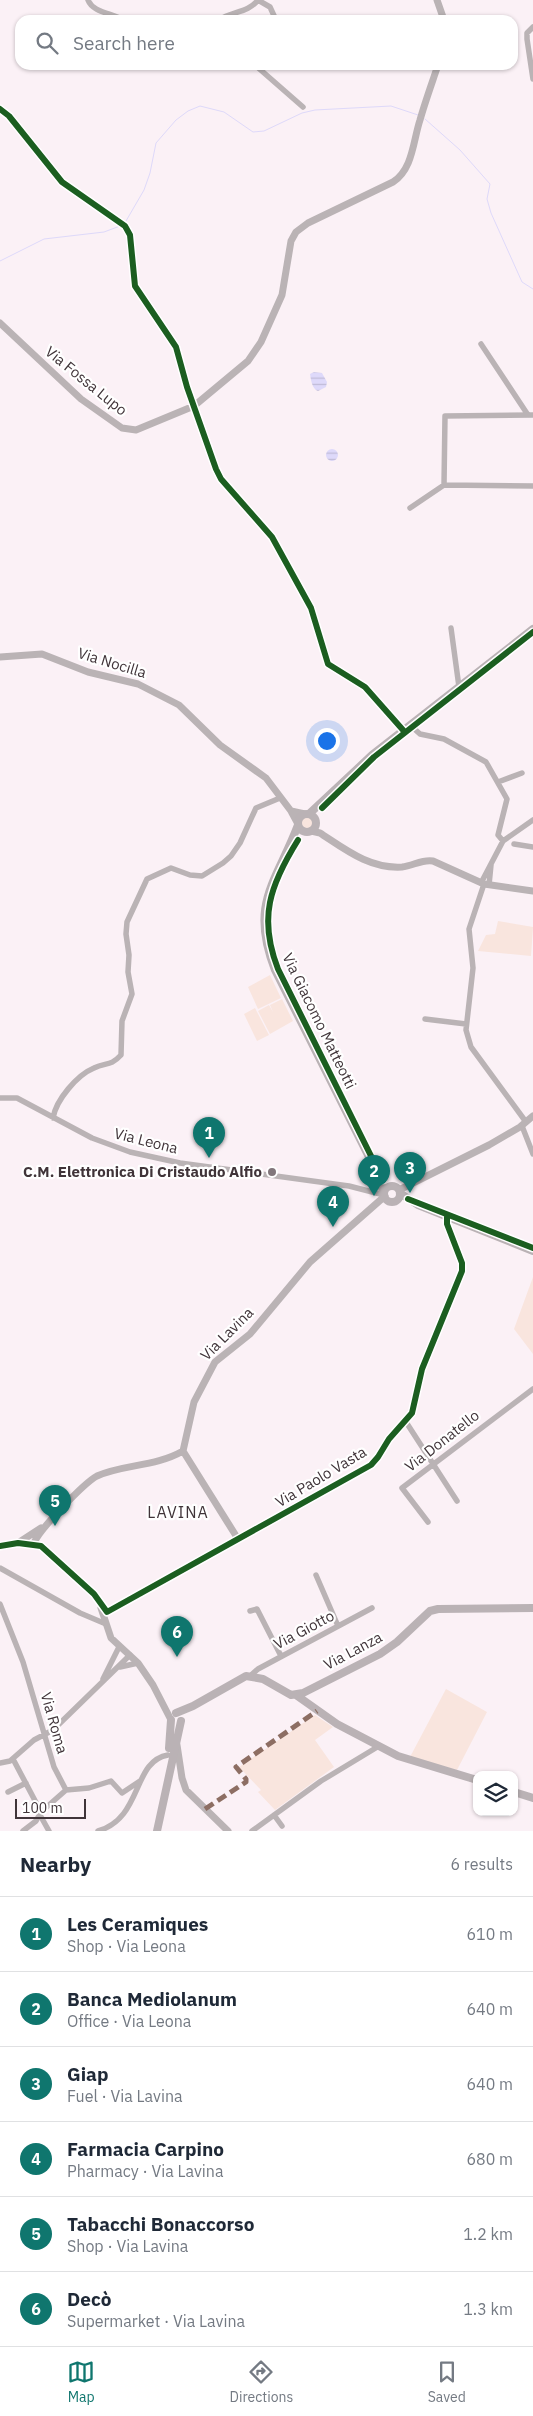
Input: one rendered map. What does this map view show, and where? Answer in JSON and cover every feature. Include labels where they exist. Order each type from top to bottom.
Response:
[{"type":"main road","points":[[287,852],[299,819],[336,789],[372,755],[533,629]]},
{"type":"main road","points":[[287,852],[313,827],[322,808],[336,789]]},
{"type":"main road","points":[[307,814],[313,827]]},
{"type":"main road","points":[[298,824],[303,832],[313,827]]},
{"type":"main road","name":"Via Giacomo Matteotti","points":[[287,852],[270,883],[266,899],[264,918],[267,948],[274,970],[375,1169]]},
{"type":"main road","points":[[375,1169],[383,1180],[418,1205]]},
{"type":"main road","points":[[375,1169],[388,1197]]},
{"type":"main road","points":[[388,1197],[387,1188],[397,1190]]},
{"type":"main road","points":[[388,1197],[397,1190]]},
{"type":"main road","points":[[388,1197],[418,1205],[533,1251]]},
{"type":"main road","name":"Via Lanza","points":[[296,1695],[380,1654],[397,1642],[430,1611],[438,1609],[533,1608]]},
{"type":"main road","points":[[172,1717],[241,1678],[250,1676],[263,1679],[291,1695],[296,1695],[337,1724],[398,1756],[473,1779]]},
{"type":"main road","points":[[157,1831],[176,1737],[181,1721],[193,1706]]},
{"type":"main road","points":[[172,1717],[175,1724],[181,1721]]},
{"type":"main road","points":[[166,1783],[172,1717]]},
{"type":"main road","points":[[518,1793],[533,1798]]},
{"type":"street","points":[[88,0],[94,8],[117,15]]},
{"type":"street","points":[[226,15],[239,13],[258,0],[270,7],[274,15]]},
{"type":"street","points":[[437,0],[442,15]]},
{"type":"street","points":[[533,27],[527,33],[527,39],[533,79]]},
{"type":"street","points":[[261,70],[303,107]]},
{"type":"street","name":"Via Fossa Lupo","points":[[0,324],[81,399],[122,428],[136,430],[194,406],[238,370],[261,342],[282,295],[289,245],[296,232],[308,223],[393,182],[404,172],[410,160],[419,121],[436,70]]},
{"type":"street","points":[[0,109],[9,116],[67,187],[125,226],[130,235],[135,286],[176,346],[194,406],[221,479],[272,537],[311,608],[328,664],[365,687],[403,730]]},
{"type":"street","points":[[481,344],[530,415]]},
{"type":"street","points":[[444,485],[445,416],[530,415]]},
{"type":"street","points":[[410,508],[444,485],[533,486]]},
{"type":"street","points":[[451,628],[459,687]]},
{"type":"street","name":"Via Nocilla","points":[[0,657],[42,654],[88,672],[146,688],[179,705],[220,745],[266,778],[291,811],[298,824]]},
{"type":"street","points":[[410,725],[420,734],[444,740],[486,762],[508,801],[498,835],[503,842]]},
{"type":"street","points":[[498,782],[522,773]]},
{"type":"street","points":[[53,1118],[56,1107],[81,1078],[97,1066],[111,1064],[121,1055],[122,1021],[132,994],[128,972],[129,955],[125,928],[133,906],[147,880],[171,868],[196,877],[207,874],[231,856],[256,808],[280,798]]},
{"type":"street","points":[[291,811],[307,814]]},
{"type":"street","points":[[533,820],[503,842],[492,861],[469,929],[473,968],[466,1024],[467,1036],[471,1047],[524,1124],[533,1154]]},
{"type":"street","points":[[313,827],[373,864],[401,867],[424,861],[433,861],[485,884],[533,891]]},
{"type":"street","points":[[514,844],[533,848]]},
{"type":"street","points":[[426,1019],[466,1024]]},
{"type":"street","name":"Via Leona","points":[[0,1098],[17,1098],[92,1138],[130,1152],[180,1163],[349,1186],[388,1197]]},
{"type":"street","points":[[397,1190],[524,1124],[533,1116]]},
{"type":"street","name":"Via Lavina","points":[[183,1451],[194,1402],[215,1362],[250,1334],[310,1262],[373,1207],[388,1197]]},
{"type":"street","name":"Via Paolo Vasta","points":[[113,1610],[371,1465],[378,1458],[389,1439],[412,1414],[424,1363],[462,1271],[462,1263],[447,1224],[447,1217]]},
{"type":"street","name":"Via Donatello","points":[[428,1522],[402,1488],[484,1424],[533,1389]]},
{"type":"street","points":[[406,1422],[457,1501]]},
{"type":"street","points":[[18,1543],[47,1524],[97,1476],[156,1462],[183,1451],[238,1539]]},
{"type":"street","points":[[34,1543],[47,1524]]},
{"type":"street","points":[[1,1544],[34,1543],[45,1548],[94,1594],[105,1611],[113,1610]]},
{"type":"street","points":[[0,1568],[80,1613],[106,1624]]},
{"type":"street","points":[[316,1575],[338,1626]]},
{"type":"street","name":"Via Roma","points":[[0,1604],[23,1662],[54,1767],[66,1790]]},
{"type":"street","points":[[101,1605],[111,1638],[118,1647],[138,1663],[169,1709],[172,1717]]},
{"type":"street","name":"Via Giotto","points":[[250,1676],[281,1656],[372,1608]]},
{"type":"street","points":[[250,1611],[257,1609],[281,1656]]},
{"type":"street","points":[[106,1624],[113,1610]]},
{"type":"street","points":[[101,1683],[118,1647]]},
{"type":"street","points":[[0,1763],[6,1764],[34,1740],[53,1730],[130,1655]]},
{"type":"street","points":[[116,1670],[138,1663]]},
{"type":"street","points":[[176,1737],[182,1778],[186,1790],[228,1831]]},
{"type":"street","points":[[252,1831],[376,1745]]},
{"type":"street","points":[[98,1831],[116,1821],[134,1799],[145,1771],[154,1761],[168,1755]]},
{"type":"street","points":[[13,1759],[49,1831]]},
{"type":"street","points":[[23,1831],[36,1822],[40,1813],[66,1790],[88,1788],[111,1781],[122,1793],[140,1781]]},
{"type":"street","points":[[8,1792],[26,1783]]},
{"type":"street","points":[[274,1815],[282,1826]]},
{"type":"shaded area","points":[[314,372],[322,373],[327,382],[326,387],[318,391],[313,386],[311,379],[310,374]]},
{"type":"shaded area","points":[[330,449],[334,449],[338,455],[334,461],[330,461],[326,457],[326,453]]},
{"type":"shaded area","points":[[307,817],[313,823],[307,829],[301,823]]},
{"type":"shaded area","points":[[498,921],[533,927],[531,956],[478,951],[486,935],[495,934]]},
{"type":"shaded area","points":[[270,975],[281,998],[258,1009],[248,987]]},
{"type":"shaded area","points":[[282,999],[293,1021],[270,1034],[258,1011],[269,1005],[273,1012],[270,1005]]},
{"type":"shaded area","points":[[255,1008],[269,1035],[257,1041],[244,1014]]},
{"type":"shaded area","points":[[533,1277],[533,1354],[514,1329]]},
{"type":"shaded area","points":[[446,1689],[487,1712],[457,1770],[410,1757]]},
{"type":"shaded area","points":[[315,1715],[333,1727],[315,1740],[334,1767],[275,1810],[258,1792],[261,1790],[239,1767]]},
{"type":"waterway","points":[[126,221],[144,190],[150,173],[156,143],[176,120],[188,111],[200,106],[224,112],[253,132],[264,131],[302,113],[315,110],[391,106],[418,115]]},
{"type":"waterway","points":[[425,119],[460,150],[490,184],[487,199],[491,213],[522,282],[533,289]]},
{"type":"waterway","points":[[0,261],[44,239],[104,232],[120,226]]},
{"type":"marked path","points":[[205,1809],[246,1782],[246,1779],[236,1767],[317,1711]]},
{"type":"cycle path","points":[[0,109],[9,116],[62,182],[125,226],[130,235],[135,286],[176,347],[187,387],[221,479],[272,537],[311,608],[328,664],[365,687],[403,730]]},
{"type":"cycle path","points":[[322,808],[374,757],[533,632]]},
{"type":"cycle path","points":[[298,840],[280,872],[270,902],[268,918],[272,951],[278,969],[383,1180]]},
{"type":"cycle path","points":[[408,1199],[533,1248]]},
{"type":"cycle path","points":[[0,1546],[18,1543],[41,1546],[94,1594],[107,1612],[371,1465],[389,1439],[412,1413],[422,1369],[462,1271],[462,1263],[447,1224],[447,1217]]},
{"type":"place","name":"Les Ceramiques","points":[[209,1158]]},
{"type":"place","name":"C.M. Elettronica Di Cristaudo Alfio","points":[[272,1172]]},
{"type":"place","name":"Giap","points":[[410,1193]]},
{"type":"place","name":"Banca Mediolanum","points":[[374,1196]]},
{"type":"place","name":"Farmacia Carpino","points":[[333,1227]]},
{"type":"place","name":"Tabacchi Bonaccorso","points":[[55,1526]]},
{"type":"place","name":"Decò","points":[[177,1657]]},
{"type":"district","name":"LAVINA","points":[[178,1512]]}]
